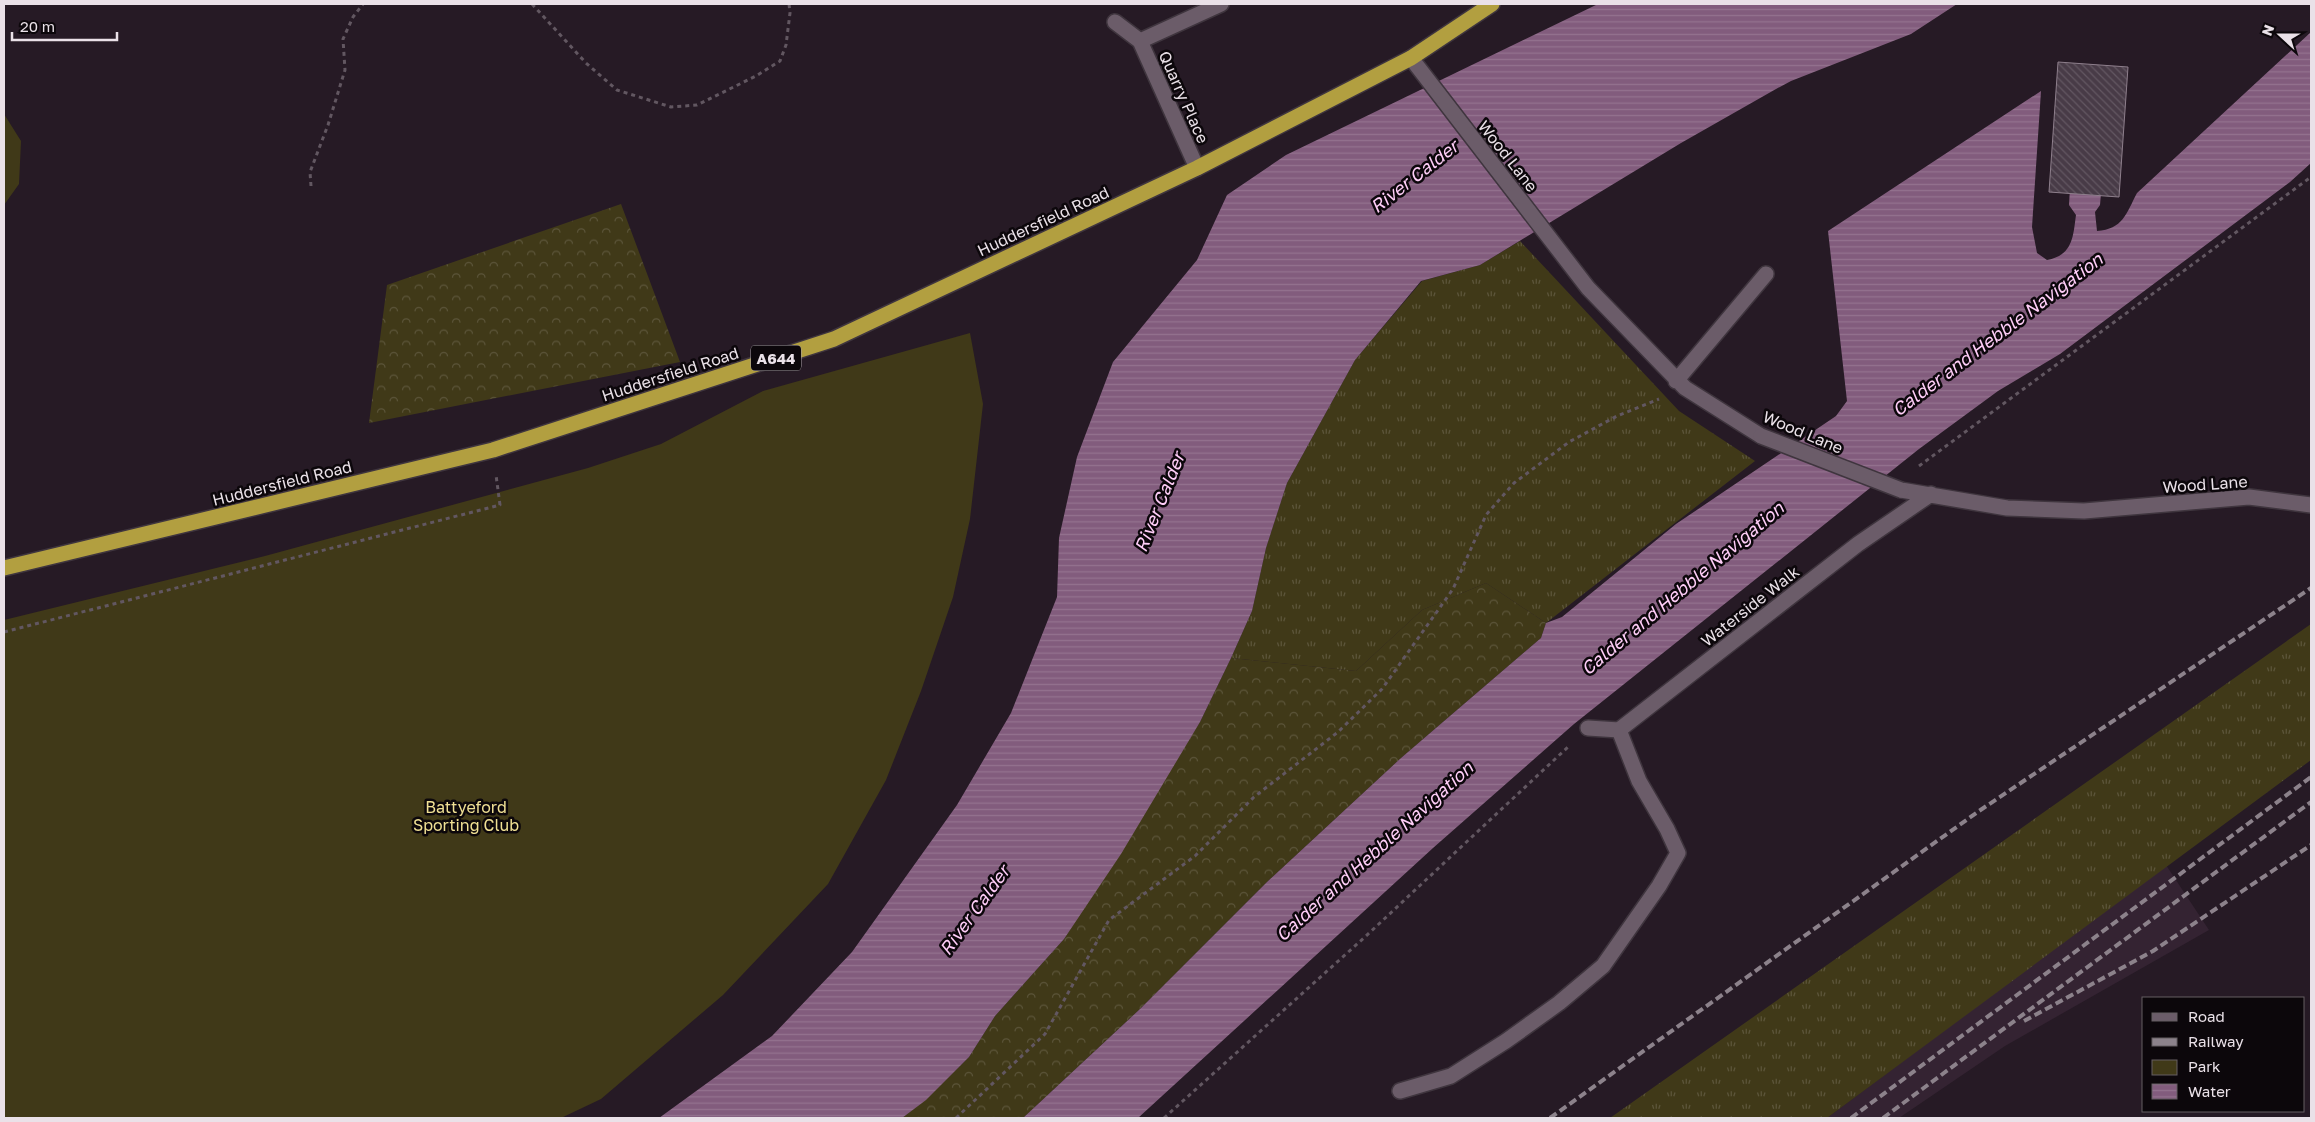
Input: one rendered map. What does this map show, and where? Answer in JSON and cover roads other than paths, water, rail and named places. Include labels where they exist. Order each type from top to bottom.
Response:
[{"type":"highway","name":"Huddersfield Road","points":[[4,568],[493,450],[834,339],[1197,168],[1411,58],[1492,4]]},
{"type":"street","name":"Quarry Place","points":[[1140,41],[1221,4]]},
{"type":"street","name":"Quarry Place","points":[[1115,22],[1140,41],[1197,168]]},
{"type":"street","name":"Wood Lane","points":[[1411,58],[1588,288],[1680,385],[1762,436],[1901,490],[2007,508],[2084,511],[2248,497],[2311,505]]},
{"type":"street","points":[[1680,385],[1766,274]]},
{"type":"street","name":"Waterside Walk","points":[[1619,730],[1858,544],[1931,494]]},
{"type":"street","points":[[1400,1091],[1451,1076],[1506,1042],[1559,1003],[1603,966],[1659,886],[1678,853],[1667,828],[1639,781],[1619,730],[1588,728]]},
{"type":"water","name":"River Calder","points":[[1598,4],[1957,4],[1911,34],[1791,81],[1776,89],[1681,143],[1480,265],[1421,281],[1355,360],[1287,483],[1266,548],[1252,611],[1231,658],[1200,722],[1121,854],[1064,939],[995,1016],[969,1057],[926,1100],[902,1118],[659,1118],[772,1036],[852,952],[957,805],[1011,713],[1057,597],[1059,538],[1077,457],[1113,362],[1197,260],[1227,195],[1286,155]]},
{"type":"water","name":"Calder and Hebble Navigation","points":[[2311,32],[2311,163],[2290,182],[2060,354],[1998,391],[1919,449],[1574,724],[1433,848],[1138,1118],[1023,1118],[1140,1009],[1267,882],[1401,758],[1541,638],[1546,623],[1562,617],[1676,524],[1836,416],[1847,401],[1828,231],[2041,91],[2032,227],[2037,253],[2047,260],[2056,258],[2070,244],[2076,215],[2069,205],[2075,101],[2110,88],[2100,205],[2095,212],[2097,231],[2106,230],[2123,219],[2137,193]]},
{"type":"railway","points":[[1550,1118],[1979,811],[2311,588]]},
{"type":"railway","points":[[1851,1118],[2311,777]]},
{"type":"railway","points":[[1883,1118],[2311,802]]},
{"type":"railway","points":[[2024,1021],[2153,951],[2311,845]]},
{"type":"park label","name":"Battyeford Sporting Club","points":[[466,816]]}]
